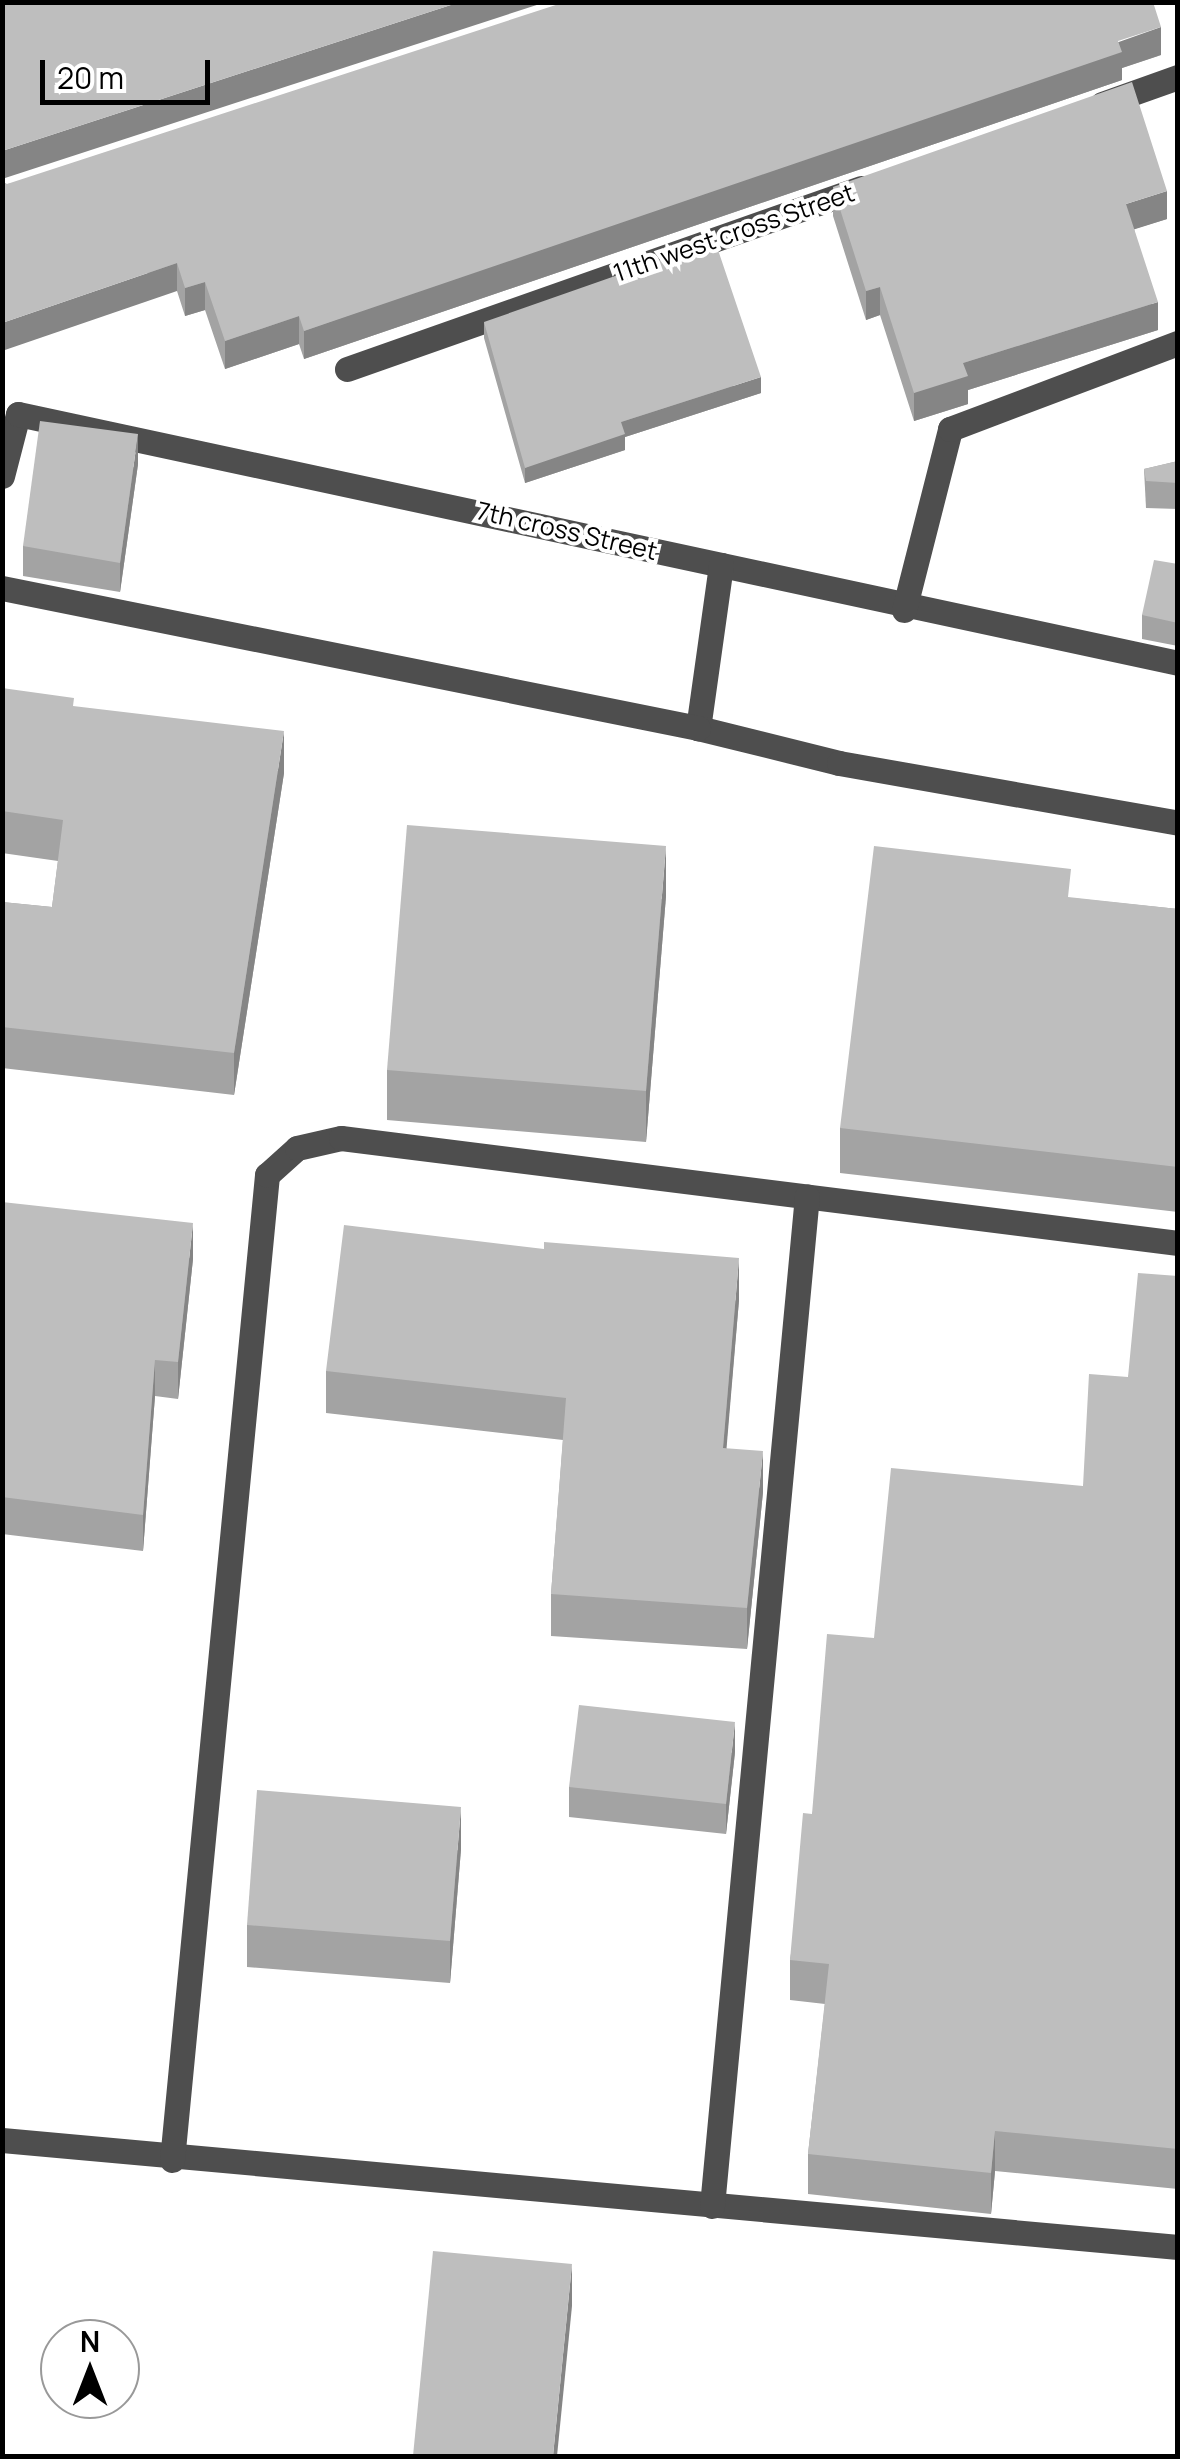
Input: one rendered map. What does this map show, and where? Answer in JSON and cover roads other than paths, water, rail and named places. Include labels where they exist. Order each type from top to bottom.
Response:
[{"type":"street","points":[[1083,110],[1178,77]]},
{"type":"street","name":"11th west cross Street","points":[[347,369],[894,177]]},
{"type":"street","points":[[904,610],[950,429],[1178,343]]},
{"type":"street","name":"7th cross Street","points":[[2,476],[18,414],[722,565],[904,610],[1178,663]]},
{"type":"street","points":[[698,728],[722,565]]},
{"type":"street","points":[[2,588],[1178,822]]},
{"type":"street","points":[[172,2160],[267,1175],[298,1148],[341,1138],[1178,1243]]},
{"type":"street","points":[[712,2206],[807,1196]]},
{"type":"street","points":[[2,2140],[172,2160],[1178,2247]]}]
